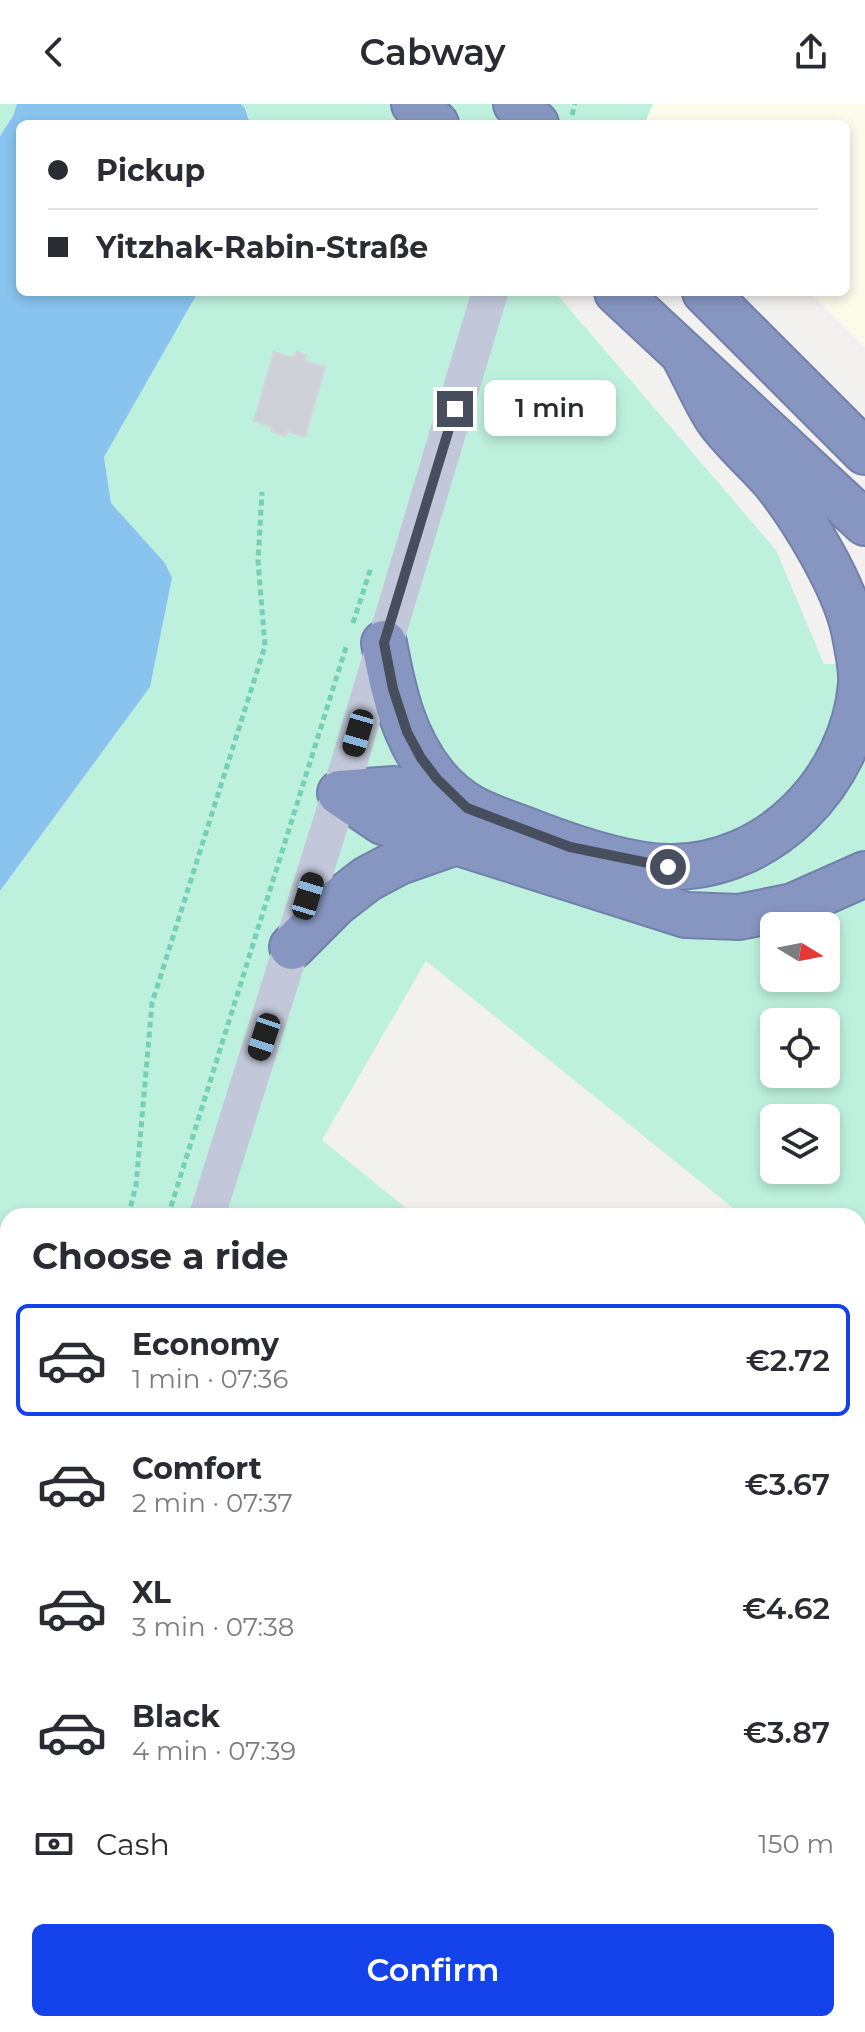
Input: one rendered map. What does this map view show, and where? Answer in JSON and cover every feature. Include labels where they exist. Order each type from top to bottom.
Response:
[{"type":"highway","points":[[414,104],[432,120]]},
{"type":"highway","points":[[516,104],[534,120]]},
{"type":"highway","points":[[621,296],[865,523]]},
{"type":"highway","points":[[709,296],[865,452]]},
{"type":"highway","points":[[340,793],[383,822],[461,825],[668,867],[703,863],[751,849],[770,837],[813,799],[837,765],[854,722],[861,682],[853,628],[831,568],[776,483],[718,419],[683,354]]},
{"type":"highway","points":[[384,643],[393,689],[407,732],[461,825],[686,915],[739,917],[793,906],[865,874]]},
{"type":"highway","points":[[292,947],[336,903],[367,879],[461,825]]},
{"type":"main road","points":[[210,1208],[340,793],[489,296]]},
{"type":"path","points":[[130,1208],[136,1186],[152,1003],[265,646],[258,561],[262,492]]},
{"type":"path","points":[[171,1208],[373,562]]},
{"type":"shaded area","points":[[653,104],[865,104],[865,347],[814,296],[850,296],[850,120],[646,120]]},
{"type":"green space","points":[[0,104],[17,104],[0,136]]},
{"type":"green space","points":[[241,104],[653,104],[646,120],[249,120],[246,108]]},
{"type":"green space","points":[[196,296],[558,296],[776,550],[824,664],[865,664],[865,1208],[733,1208],[426,961],[322,1140],[406,1208],[0,1208],[0,891],[150,687],[165,563],[111,503],[104,456]]},
{"type":"water","points":[[17,104],[241,104],[249,120],[16,120],[16,296],[196,296],[104,457],[111,503],[165,563],[172,578],[150,687],[0,891],[0,136]]},
{"type":"building","points":[[274,352],[294,358],[296,352],[306,355],[304,361],[325,367],[305,437],[287,431],[286,436],[254,421]]},
{"type":"route","points":[[455,409],[384,643],[393,689],[407,732],[437,779],[467,808],[570,847],[668,867]]}]
